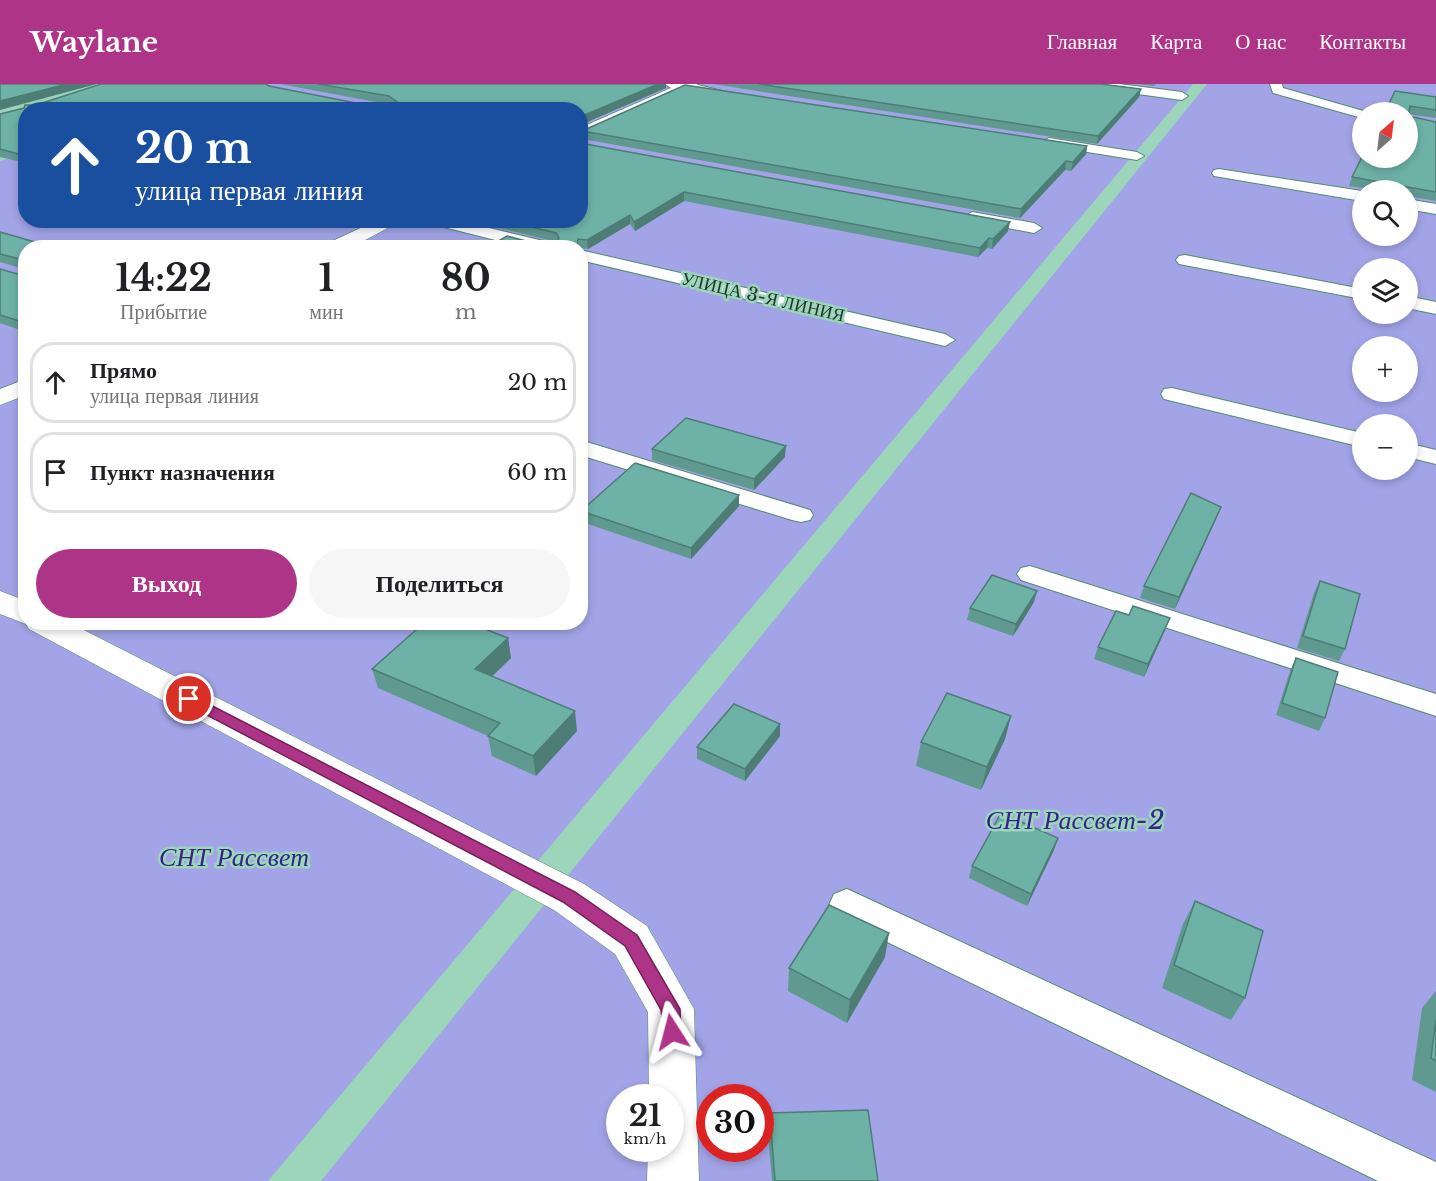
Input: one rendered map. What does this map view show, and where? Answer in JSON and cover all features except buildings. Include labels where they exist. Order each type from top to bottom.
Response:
[{"type":"street","points":[[588,130],[682,85]]},
{"type":"street","points":[[350,240],[377,228]]},
{"type":"street","points":[[0,398],[18,390]]},
{"type":"street","points":[[0,601],[18,610]]},
{"type":"street","points":[[56,630],[569,897],[631,940],[671,1009],[674,1101],[673,1181]]},
{"type":"lane","points":[[1093,84],[1182,96]]},
{"type":"lane","points":[[1276,84],[1277,90],[1352,111]]},
{"type":"lane","points":[[682,85],[732,94]]},
{"type":"lane","points":[[1033,140],[1137,156]]},
{"type":"lane","points":[[1219,173],[1352,194]]},
{"type":"lane","points":[[1418,206],[1436,209]]},
{"type":"lane","points":[[953,213],[1034,228]]},
{"type":"lane","points":[[467,228],[517,240]]},
{"type":"lane","name":"УЛИЦА 3-Я ЛИНИЯ","points":[[588,257],[945,340]]},
{"type":"lane","points":[[1185,260],[1352,292]]},
{"type":"lane","points":[[1418,304],[1436,308]]},
{"type":"lane","points":[[1172,394],[1352,438]]},
{"type":"lane","points":[[588,449],[801,515]]},
{"type":"lane","points":[[1418,453],[1436,457]]},
{"type":"lane","points":[[1030,574],[1436,705]]},
{"type":"lane","points":[[847,905],[1427,1181]]},
{"type":"green space","name":"СНТ Рассвет","points":[[254,84],[1193,84],[268,1181],[0,1181],[0,161],[18,155],[18,228],[588,228],[588,102],[194,102]]},
{"type":"green space","name":"СНТ Рассвет-2","points":[[1207,84],[1436,84],[1436,1181],[321,1181]]},
{"type":"route","points":[[189,699],[569,897],[631,940],[671,1009],[672,1032]]}]
